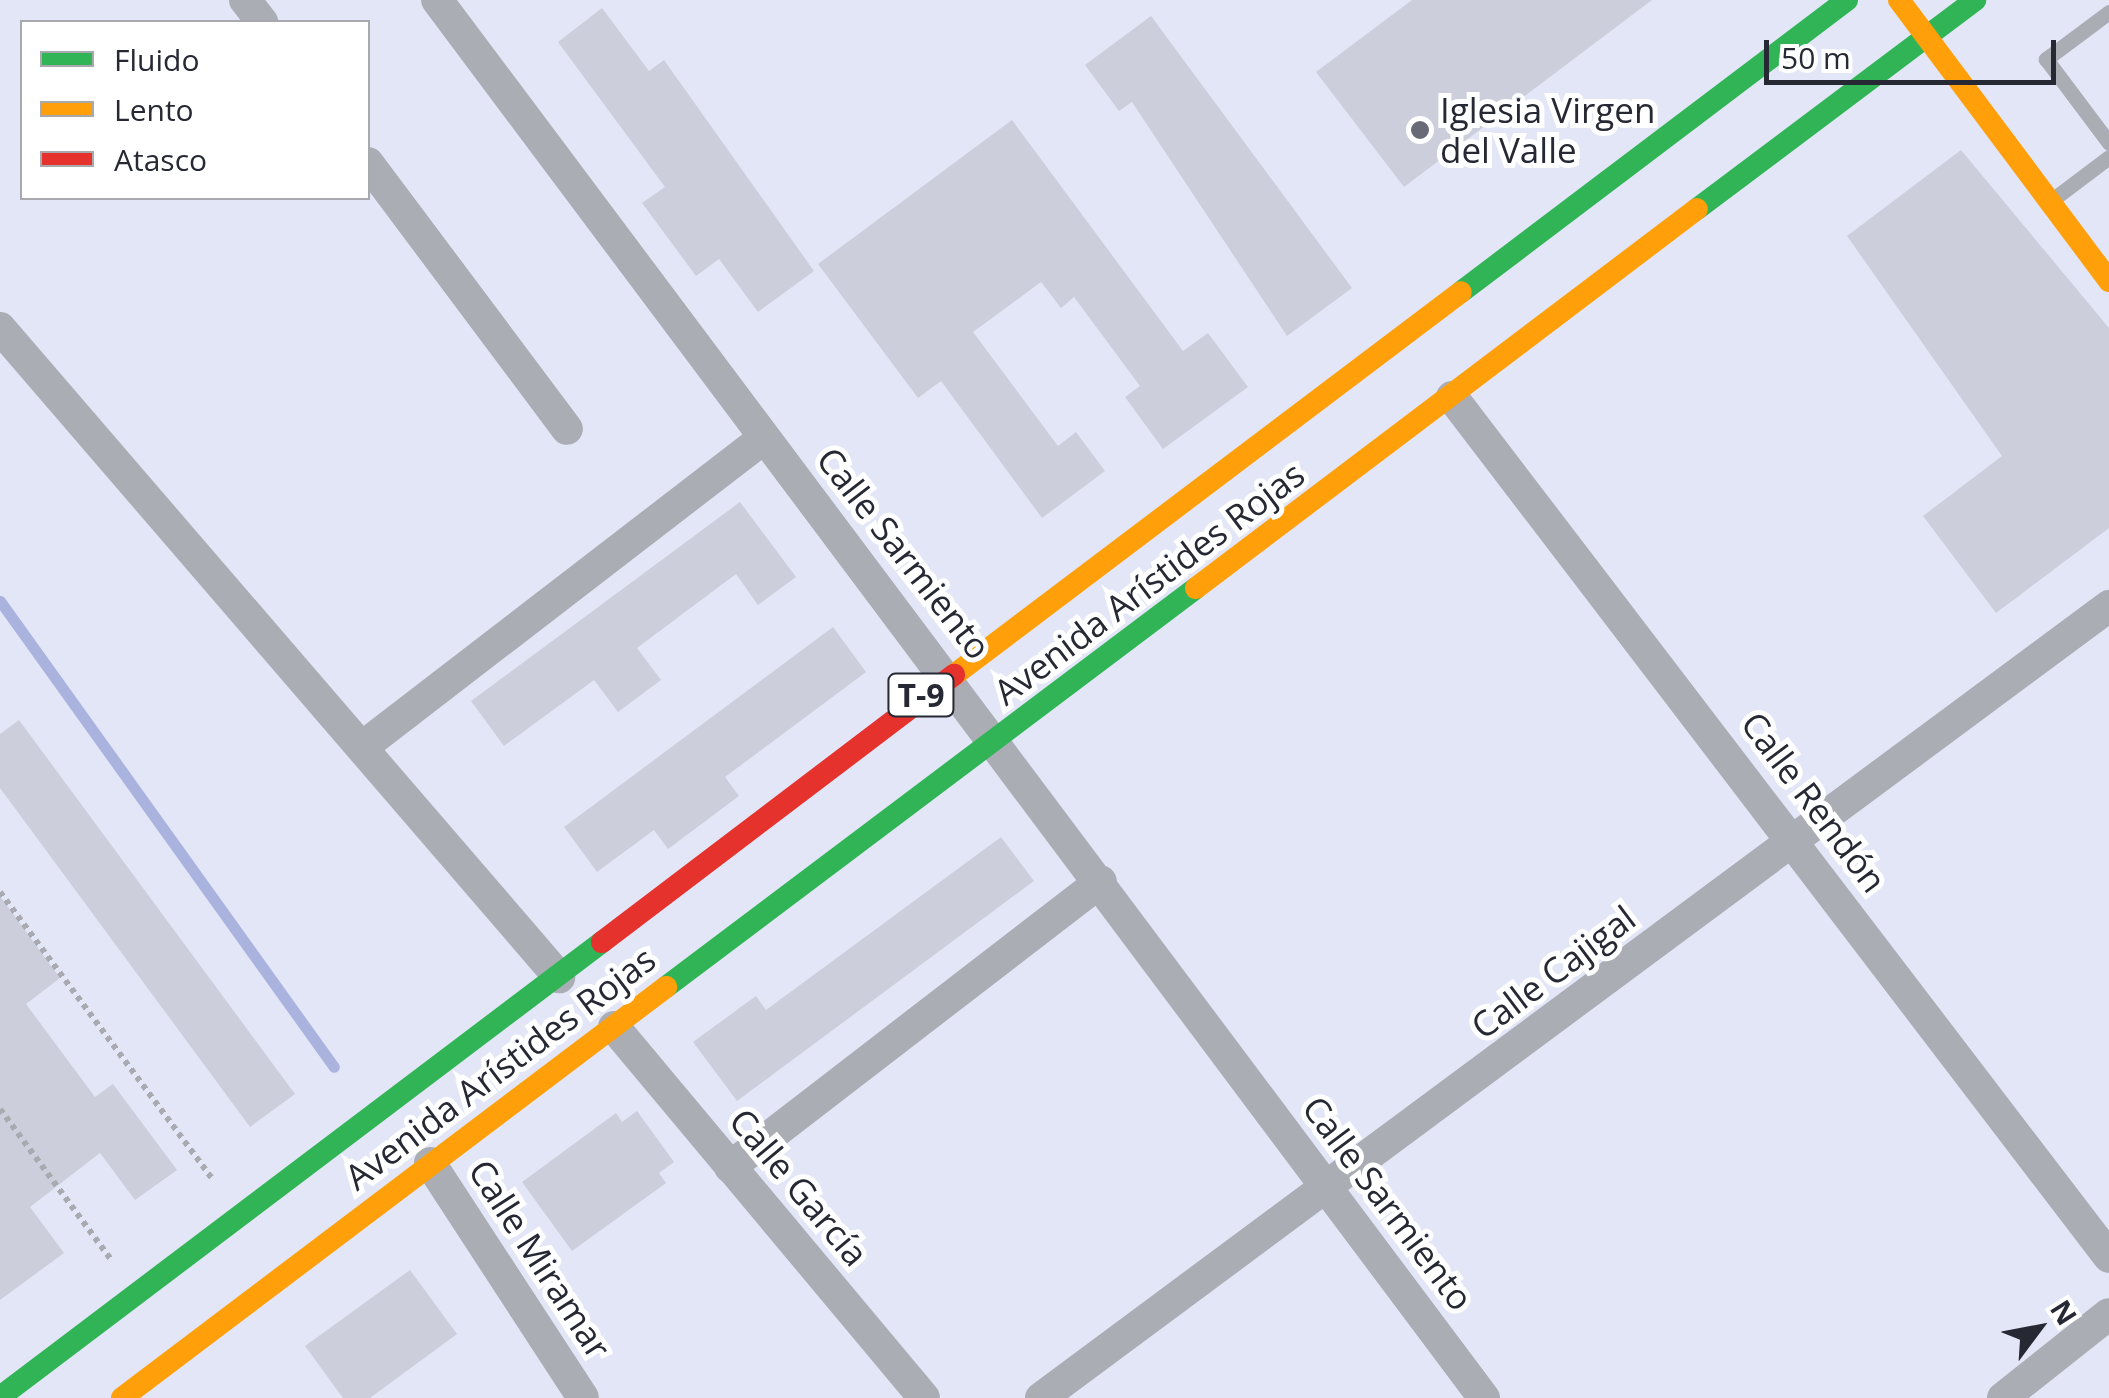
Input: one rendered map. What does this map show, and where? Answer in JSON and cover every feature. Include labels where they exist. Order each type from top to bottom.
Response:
[{"type":"main road","name":"Avenida Arístides Rojas","points":[[2,1389],[136,1294],[559,977],[948,674],[1848,0]]},
{"type":"main road","points":[[1898,0],[2109,281]]},
{"type":"main road","name":"Avenida Arístides Rojas","points":[[122,1398],[430,1163],[998,742],[1975,0]]},
{"type":"street","points":[[245,0],[260,20]]},
{"type":"street","name":"Calle Sarmiento","points":[[437,0],[764,438],[948,674],[1484,1398]]},
{"type":"street","points":[[370,166],[567,429]]},
{"type":"street","points":[[0,328],[365,745],[559,977]]},
{"type":"street","name":"Calle Rendón","points":[[1452,397],[2109,1257]]},
{"type":"street","points":[[365,745],[764,438]]},
{"type":"street","name":"Calle Cajigal","points":[[1041,1398],[1328,1192],[2109,606]]},
{"type":"street","points":[[730,1167],[1100,881]]},
{"type":"street","name":"Calle García","points":[[614,1027],[924,1398]]},
{"type":"street","name":"Calle Miramar","points":[[430,1163],[584,1398]]},
{"type":"street","points":[[2002,1398],[2109,1314]]},
{"type":"lane","points":[[2109,12],[2046,59],[2109,143]]},
{"type":"lane","points":[[2050,202],[2109,157]]},
{"type":"path","points":[[0,892],[240,1216]]},
{"type":"path","points":[[0,1109],[136,1294]]},
{"type":"building","name":"Iglesia Virgen del Valle","points":[[1412,0],[1652,0],[1404,187],[1316,72]]},
{"type":"building","points":[[602,8],[649,71],[664,60],[814,271],[758,312],[719,259],[696,276],[642,203],[665,187],[558,42]]},
{"type":"building","points":[[1151,16],[1352,288],[1287,336],[1132,102],[1119,111],[1085,65]]},
{"type":"building","points":[[1012,120],[1183,351],[1208,333],[1248,387],[1163,449],[1125,397],[1140,386],[1074,297],[1061,308],[1041,282],[973,332],[1058,446],[1076,432],[1105,471],[1042,518],[941,381],[918,398],[818,264]]},
{"type":"building","points":[[1961,150],[2109,328],[2109,528],[1996,613],[1923,516],[2002,456],[1847,236]]},
{"type":"building","points":[[740,502],[796,577],[758,605],[736,574],[637,648],[661,680],[618,712],[594,680],[504,746],[471,701]]},
{"type":"building","points":[[833,627],[866,672],[725,777],[739,796],[668,849],[654,830],[597,872],[564,827]]},
{"type":"building","points":[[19,720],[295,1094],[250,1127],[0,788],[0,734]]},
{"type":"building","points":[[1001,837],[1034,881],[737,1101],[693,1042],[756,996],[766,1010]]},
{"type":"building","points":[[0,896],[60,978],[26,1004],[95,1097],[113,1084],[177,1170],[135,1200],[100,1153],[30,1207],[64,1253],[0,1300]]},
{"type":"building","points":[[637,1111],[674,1162],[659,1173],[666,1183],[572,1251],[522,1182],[616,1113],[622,1122]]},
{"type":"building","points":[[410,1270],[457,1334],[370,1398],[343,1398],[305,1346]]},
{"type":"waterway","points":[[0,601],[334,1067]]},
{"type":"traffic: fast","points":[[1461,292],[1847,0]]},
{"type":"traffic: fast","points":[[1697,209],[1975,0]]},
{"type":"traffic: fast","points":[[666,987],[1196,588]]},
{"type":"traffic: fast","points":[[0,1397],[602,942]]},
{"type":"traffic: slow","points":[[1899,0],[2109,281]]},
{"type":"traffic: slow","points":[[1196,588],[1697,209]]},
{"type":"traffic: slow","points":[[954,675],[1461,292]]},
{"type":"traffic: slow","points":[[122,1398],[666,987]]},
{"type":"traffic: jam","points":[[602,942],[954,675]]},
{"type":"place","name":"Iglesia Virgen del Valle","points":[[1420,130]]}]
